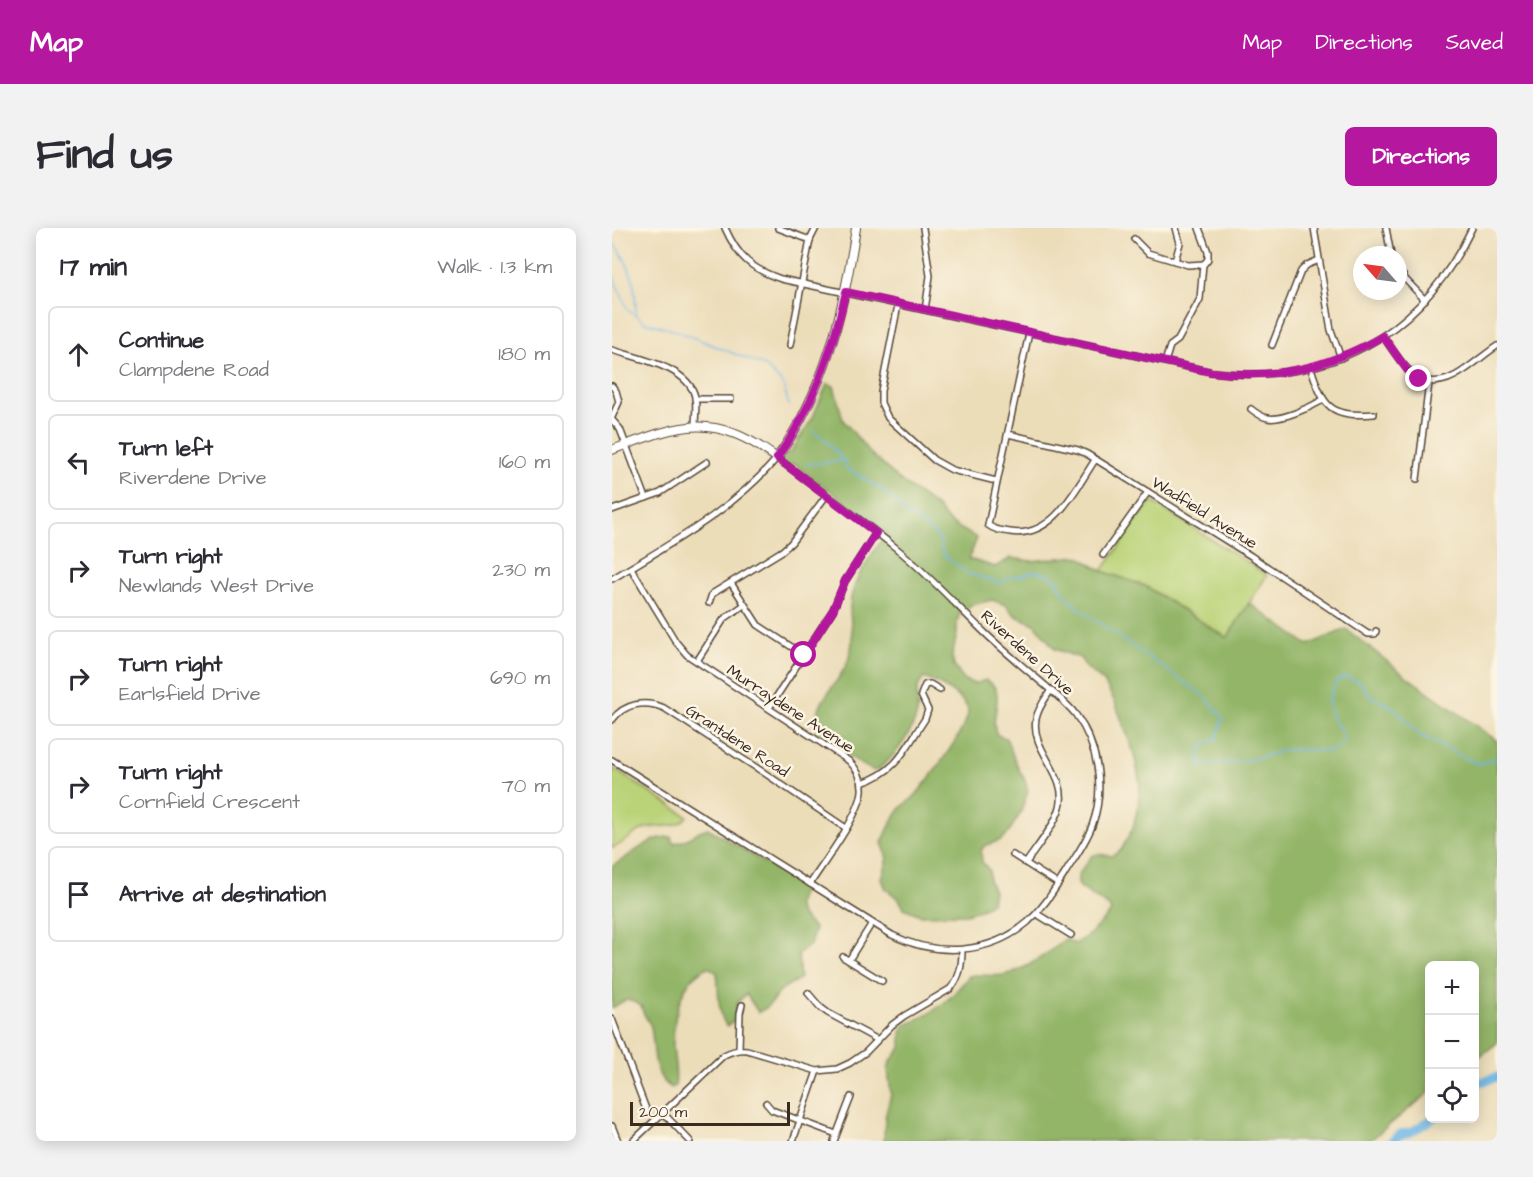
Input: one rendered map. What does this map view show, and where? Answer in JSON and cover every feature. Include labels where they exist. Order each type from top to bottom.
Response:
[{"type":"street","points":[[725,228],[738,252],[754,268],[781,279],[1232,375],[1277,374],[1311,368],[1341,358],[1383,336],[1401,323],[1425,300],[1447,273],[1472,228]]},
{"type":"street","points":[[778,228],[810,240]]},
{"type":"street","points":[[790,345],[810,240],[816,228]]},
{"type":"street","points":[[612,579],[719,513],[762,476],[794,434],[811,403],[833,341],[846,292],[856,228]]},
{"type":"street","points":[[922,228],[930,276],[925,310]]},
{"type":"street","points":[[1175,261],[1180,243],[1176,228]]},
{"type":"street","points":[[1165,362],[1170,346],[1178,340],[1200,299],[1203,264],[1208,259],[1208,252],[1199,228]]},
{"type":"street","points":[[1314,228],[1331,330],[1341,358]]},
{"type":"street","points":[[1386,228],[1389,246]]},
{"type":"street","points":[[1134,239],[1148,253],[1188,265],[1203,264]]},
{"type":"street","points":[[1272,345],[1301,271],[1307,264],[1319,261]]},
{"type":"street","points":[[1407,281],[1425,300]]},
{"type":"street","points":[[898,305],[881,391],[884,412],[942,466],[996,481]]},
{"type":"street","points":[[1029,333],[996,481],[988,521],[989,527],[1016,533],[1037,529],[1053,519],[1095,460]]},
{"type":"street","points":[[1383,336],[1407,370],[1429,383],[1454,377],[1497,346]]},
{"type":"street","points":[[612,350],[680,375],[688,383],[695,399],[695,426]]},
{"type":"street","points":[[1311,368],[1323,400],[1342,413],[1374,414]]},
{"type":"street","points":[[1417,479],[1429,383]]},
{"type":"street","points":[[612,386],[619,398],[612,418],[627,444],[646,498]]},
{"type":"street","points":[[695,399],[731,399]]},
{"type":"street","points":[[1251,409],[1263,417],[1273,418],[1299,411],[1323,400]]},
{"type":"street","points":[[612,450],[666,430],[695,426],[730,431],[759,445],[777,458]]},
{"type":"street","name":"Wadfield Avenue","points":[[1008,434],[1078,450],[1251,556],[1368,634],[1375,634],[1376,631]]},
{"type":"street","name":"Riverdene Drive","points":[[612,760],[872,923],[912,944],[944,950],[962,950],[987,945],[1008,935],[1037,914],[1088,836],[1099,788],[1098,769],[1094,752],[1076,714],[897,549],[777,458]]},
{"type":"street","points":[[612,510],[669,487],[707,462]]},
{"type":"street","points":[[1103,555],[1148,492]]},
{"type":"street","points":[[709,603],[712,594],[791,543],[826,496]]},
{"type":"street","points":[[770,708],[833,610],[845,581],[876,533]]},
{"type":"street","name":"Murraydene Avenue","points":[[631,568],[676,642],[687,655],[849,761],[857,770],[862,783]]},
{"type":"street","points":[[731,583],[758,625],[804,655]]},
{"type":"street","points":[[697,661],[724,619],[744,605]]},
{"type":"street","points":[[810,884],[860,805],[862,783],[878,778],[893,767],[925,719],[928,710],[921,695],[925,685],[930,684],[940,690]]},
{"type":"street","points":[[1026,863],[1060,808],[1059,784],[1035,729],[1039,709],[1051,690]]},
{"type":"street","name":"Grantdene Road","points":[[612,720],[622,709],[636,704],[651,704],[664,708],[846,828]]},
{"type":"street","points":[[1012,855],[1058,885]]},
{"type":"street","points":[[1037,914],[1071,935]]},
{"type":"street","points":[[872,923],[846,958],[882,981]]},
{"type":"street","points":[[635,1141],[724,1055],[739,1049],[817,1071],[837,1069],[850,1063],[866,1052],[892,1024],[950,989],[962,967],[962,950]]},
{"type":"street","points":[[808,993],[828,1013],[878,1040]]},
{"type":"street","points":[[739,1049],[742,1005]]},
{"type":"street","points":[[612,1019],[647,1112]]},
{"type":"street","points":[[793,1141],[817,1071]]},
{"type":"street","points":[[766,1104],[772,1110],[800,1120],[835,1138],[851,1097]]},
{"type":"street","points":[[663,1113],[690,1141]]},
{"type":"street","points":[[612,1126],[618,1141]]},
{"type":"green space","points":[[827,384],[834,386],[843,420],[870,453],[902,482],[937,507],[949,522],[977,538],[969,559],[995,567],[1011,558],[1031,561],[1078,556],[1102,571],[1145,586],[1227,638],[1249,603],[1308,645],[1346,629],[1406,676],[1497,741],[1497,1043],[1479,1057],[1479,961],[1425,961],[1425,1096],[1369,1141],[884,1141],[885,1118],[891,1094],[888,1070],[890,1062],[901,1048],[901,1033],[904,1026],[940,1006],[969,976],[1012,973],[1044,956],[1065,939],[1075,944],[1091,933],[1111,912],[1109,907],[1081,888],[1078,875],[1092,856],[1098,854],[1112,856],[1121,850],[1133,828],[1140,783],[1134,754],[1115,702],[1104,682],[1086,667],[1080,658],[1055,649],[1035,624],[1016,616],[1006,605],[992,600],[971,605],[959,615],[952,656],[954,666],[964,680],[975,684],[985,680],[996,690],[994,720],[997,735],[1006,738],[1028,791],[1021,812],[1009,832],[1001,840],[984,846],[981,851],[982,862],[989,870],[989,881],[994,891],[992,902],[966,914],[920,915],[904,908],[899,899],[886,889],[882,879],[888,858],[882,843],[886,834],[899,811],[919,791],[946,755],[967,718],[968,710],[956,695],[943,686],[924,678],[918,687],[918,708],[911,729],[895,753],[876,771],[844,752],[825,738],[815,727],[823,701],[848,661],[852,640],[850,606],[855,586],[886,532],[794,464],[781,467],[765,454],[790,453],[812,419]]},
{"type":"green space","points":[[1151,501],[1267,575],[1227,638],[1145,586],[1102,571]]},
{"type":"green space","points":[[612,768],[687,816],[675,825],[641,830],[612,848]]},
{"type":"green space","points":[[708,828],[804,887],[798,901],[799,910],[815,929],[810,945],[798,954],[800,978],[785,987],[769,1005],[758,1012],[746,994],[737,1003],[735,1019],[728,1026],[724,1023],[720,1010],[717,973],[708,967],[692,979],[681,997],[675,1018],[673,1045],[676,1080],[672,1088],[665,1083],[657,1069],[651,1027],[641,1006],[626,1000],[612,1008],[612,866],[654,840],[671,837],[674,843],[680,842]]},
{"type":"waterway","points":[[612,241],[632,275],[636,315]]},
{"type":"waterway","points":[[612,274],[628,310],[645,322],[677,331],[765,366],[783,384],[789,406]]},
{"type":"waterway","points":[[814,431],[845,462],[847,469],[880,488],[904,513],[919,521],[940,539],[942,552],[969,574],[1001,583],[1011,576],[1017,577],[1036,571],[1055,578],[1065,595],[1078,608],[1207,698],[1223,718],[1217,738],[1201,748],[1200,766],[1256,759],[1287,749],[1334,751],[1343,743],[1343,738],[1333,719],[1329,702],[1337,680],[1347,677],[1360,682],[1369,695],[1395,709],[1418,734],[1478,764],[1497,758]]},
{"type":"waterway","points":[[807,464],[842,461]]},
{"type":"waterway","points":[[1479,1082],[1497,1077]]},
{"type":"waterway","points":[[1392,1141],[1401,1134],[1411,1132],[1426,1123]]},
{"type":"route","points":[[804,655],[833,610],[845,581],[876,533],[777,458],[794,434],[811,403],[840,321],[846,292],[1232,375],[1277,374],[1311,368],[1341,358],[1383,336],[1407,370],[1419,379]]}]
